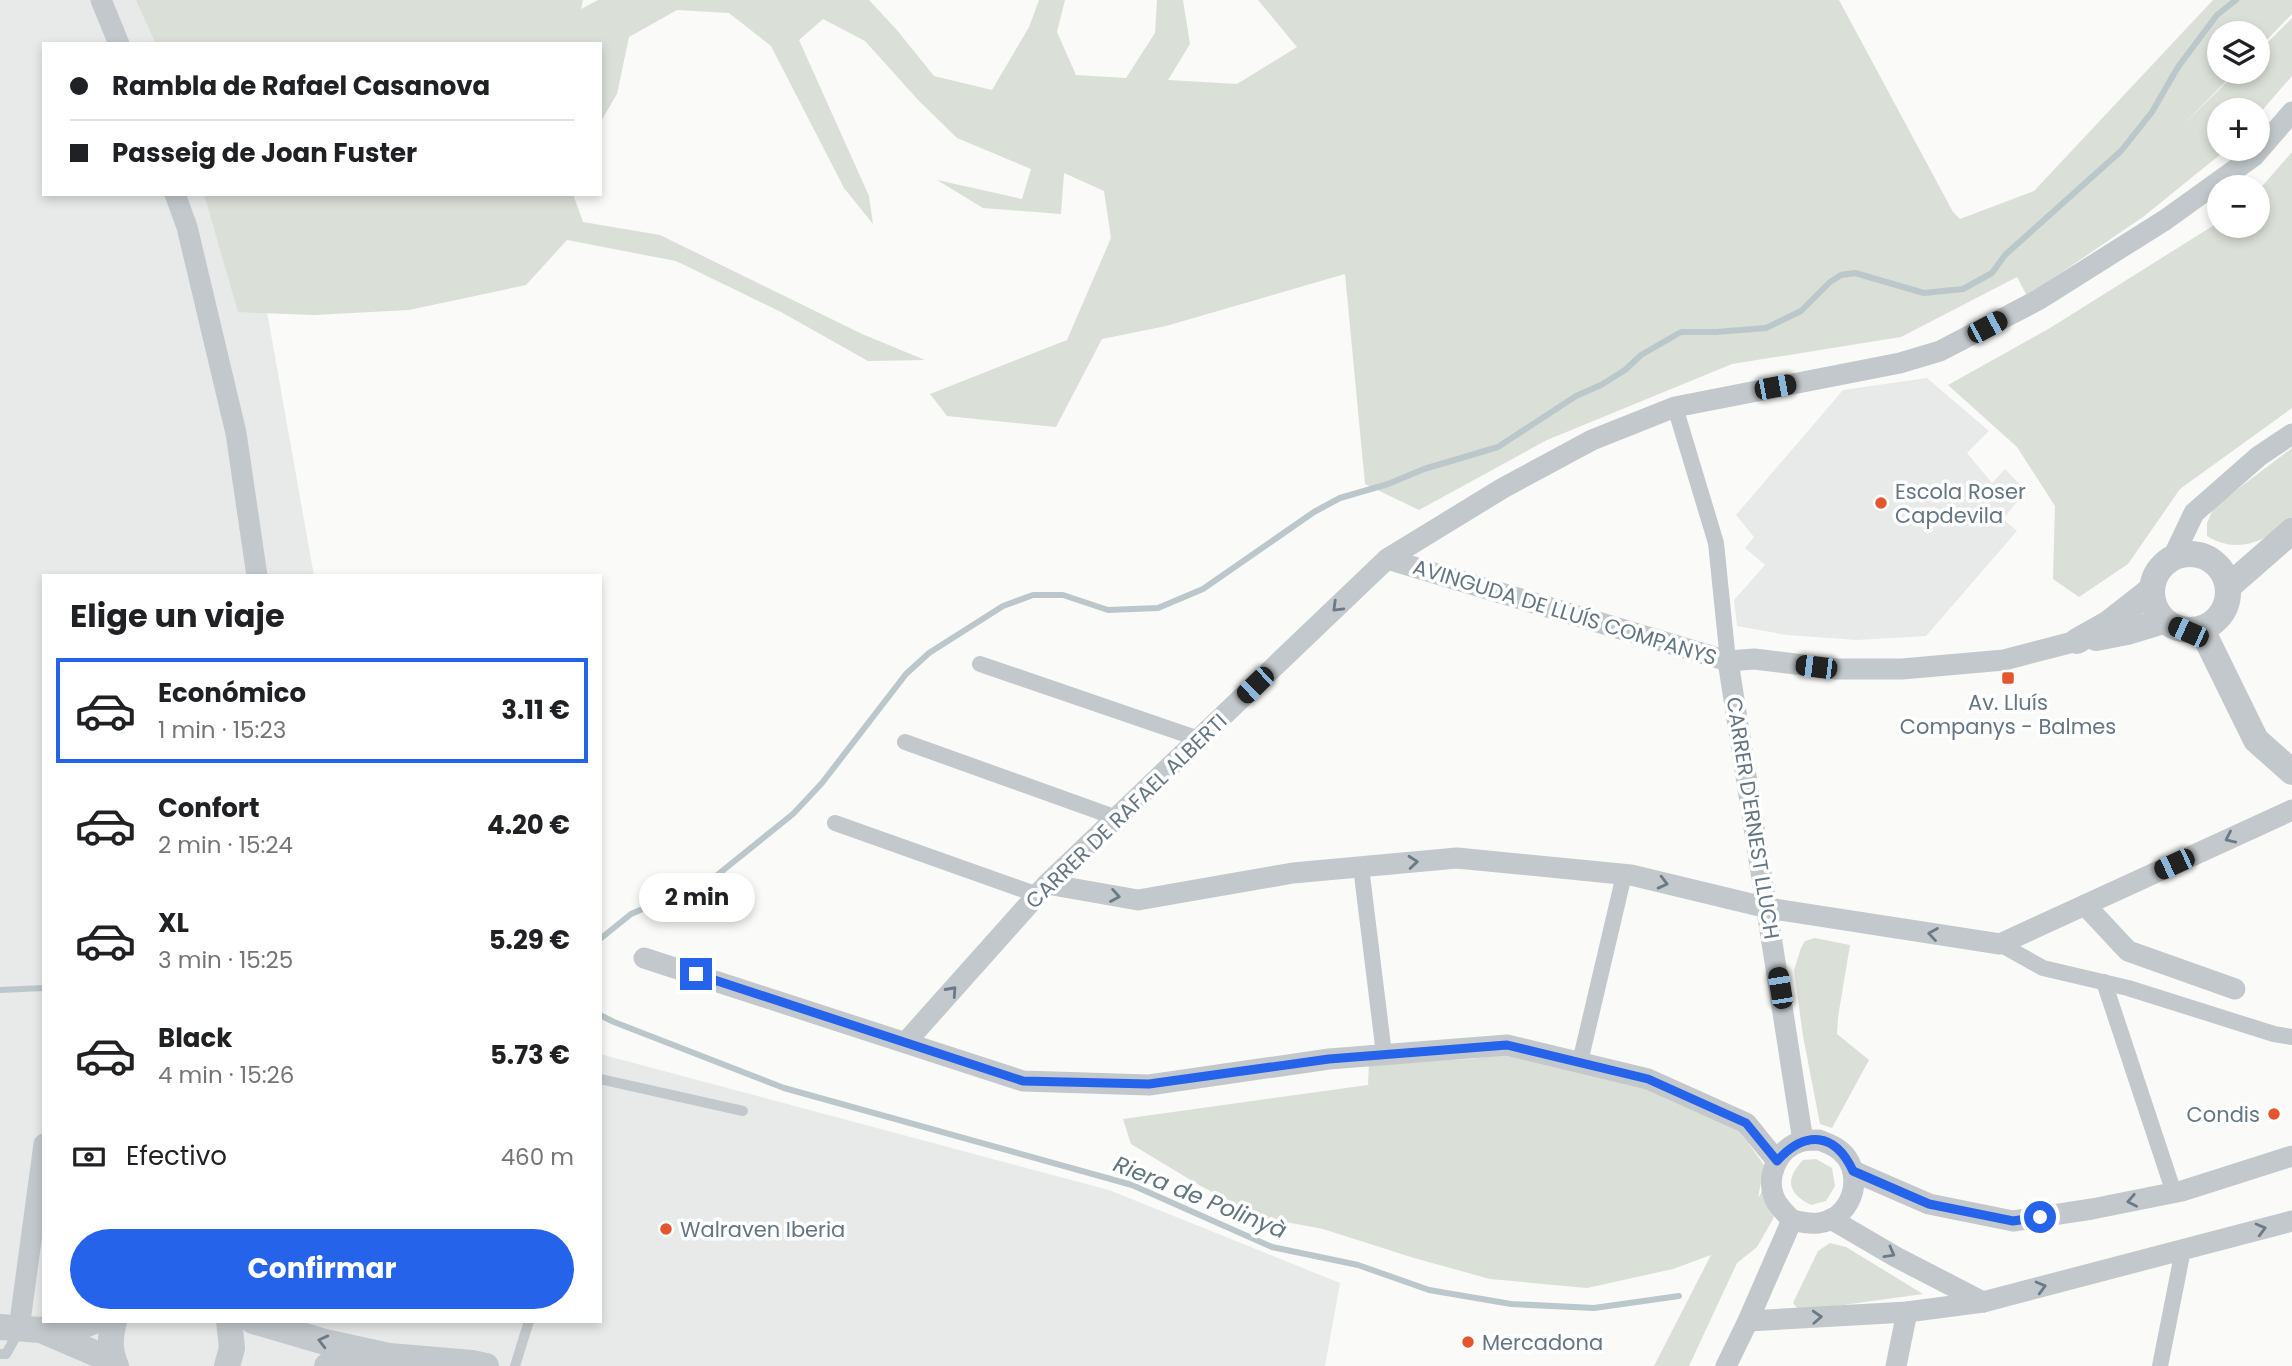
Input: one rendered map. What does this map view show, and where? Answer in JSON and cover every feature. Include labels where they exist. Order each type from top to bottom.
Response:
[{"type":"street","points":[[101,0],[118,42]]},
{"type":"street","name":"CARRER DE RAFAEL ALBERTI","points":[[906,1042],[1043,890],[1387,559],[1503,488],[1592,440],[1675,407],[1900,363],[1940,351],[2038,300],[2165,220],[2254,156],[2292,112]]},
{"type":"street","points":[[176,196],[187,227],[236,433],[257,574]]},
{"type":"street","points":[[1675,407],[1716,543],[1728,661]]},
{"type":"street","points":[[2173,557],[2194,554],[2213,561],[2224,573],[2228,587],[2224,611],[2202,629],[2188,632],[2163,621],[2153,606],[2151,590],[2160,567],[2173,557],[2194,513],[2259,456],[2292,434]]},
{"type":"street","points":[[2228,587],[2292,531]]},
{"type":"street","points":[[2213,561],[2268,551]]},
{"type":"street","name":"AVINGUDA DE LLUÍS COMPANYS","points":[[1387,559],[1728,661],[1754,659],[1836,669],[1902,669],[2004,660],[2077,641]]},
{"type":"street","points":[[2077,641],[2109,623],[2151,590]]},
{"type":"street","points":[[2077,641],[2127,632],[2163,621]]},
{"type":"street","points":[[2202,629],[2256,740],[2292,772]]},
{"type":"street","name":"CARRER D'ERNEST LLUCH","points":[[1728,661],[1803,1141]]},
{"type":"street","points":[[980,664],[1199,739]]},
{"type":"street","points":[[905,742],[1117,818]]},
{"type":"street","points":[[2000,944],[2292,810]]},
{"type":"street","points":[[835,823],[1043,890],[1138,900],[1293,873],[1457,858],[1624,874],[1768,908],[2000,944],[2043,968],[2104,982],[2274,1034],[2292,1037]]},
{"type":"street","points":[[1361,867],[1384,1054]]},
{"type":"street","points":[[1580,1062],[1624,874]]},
{"type":"street","points":[[2085,905],[2128,951],[2235,989]]},
{"type":"street","points":[[644,958],[1023,1081],[1149,1084],[1329,1059],[1507,1045],[1648,1079],[1746,1123],[1777,1161]]},
{"type":"street","points":[[2104,982],[2174,1193]]},
{"type":"street","points":[[1819,1140],[1836,1146],[1846,1156],[1853,1171],[1853,1195],[1846,1208],[1831,1219],[1819,1223],[1792,1220],[1777,1203],[1772,1189],[1772,1174],[1777,1161],[1790,1147],[1803,1141],[1819,1140]]},
{"type":"street","points":[[13,1326],[42,1156]]},
{"type":"street","points":[[1853,1171],[1929,1204],[2013,1221],[2174,1193],[2292,1156]]},
{"type":"street","points":[[1831,1219],[1896,1257],[1983,1302]]},
{"type":"street","points":[[1726,1366],[1792,1220]]},
{"type":"street","points":[[1748,1321],[1907,1312],[1983,1302],[2292,1221]]},
{"type":"street","points":[[2160,1366],[2183,1250]]},
{"type":"street","points":[[1896,1366],[1907,1312]]},
{"type":"street","points":[[13,1326],[89,1323]]},
{"type":"street","points":[[113,1323],[110,1336],[115,1363]]},
{"type":"street","points":[[227,1366],[232,1348],[229,1323]]},
{"type":"street","points":[[260,1323],[325,1342],[389,1356],[486,1366]]},
{"type":"street","points":[[13,1326],[115,1363]]},
{"type":"street","points":[[327,1366],[367,1363],[389,1356]]},
{"type":"lane","points":[[602,1079],[743,1111]]},
{"type":"lane","points":[[515,1366],[528,1323]]},
{"type":"lane","points":[[0,1354],[6,1354],[13,1326]]},
{"type":"shaded area","points":[[0,0],[159,0],[173,42],[42,42],[42,196],[228,196],[266,306],[314,574],[42,574],[42,1323],[602,1323],[602,1055],[1109,1190],[1340,1283],[1325,1366],[0,1366]]},
{"type":"shaded area","points":[[136,0],[583,0],[581,9],[598,0],[869,0],[934,76],[992,90],[1029,27],[1039,0],[1065,0],[1057,32],[1076,75],[1126,78],[1155,33],[1157,0],[1183,0],[1190,44],[1168,80],[1237,84],[1297,47],[1258,0],[1839,0],[1953,212],[1960,219],[2034,191],[2213,0],[2292,0],[2292,14],[2270,37],[2270,21],[2207,21],[2207,84],[2223,84],[2182,126],[2207,101],[2207,161],[2212,161],[2143,217],[2027,296],[2017,277],[1901,337],[1732,364],[1547,440],[1419,510],[1365,484],[1345,274],[1166,326],[1102,339],[1056,427],[947,416],[930,394],[1067,340],[1111,238],[1104,191],[1064,173],[1061,214],[983,208],[937,180],[1022,199],[1031,169],[957,138],[919,101],[865,41],[823,19],[799,40],[869,196],[873,224],[844,188],[771,46],[729,13],[677,10],[629,37],[617,94],[602,120],[602,42],[155,42]]},
{"type":"shaded area","points":[[2292,18],[2292,76],[2270,101],[2270,98],[2211,98],[2225,84],[2270,84],[2270,40]]},
{"type":"shaded area","points":[[2292,152],[2292,408],[2180,489],[2128,564],[2079,597],[2053,579],[2055,506],[2017,447],[1948,385],[2050,328],[2207,230],[2207,238],[2270,238],[2270,177]]},
{"type":"shaded area","points":[[205,196],[574,196],[583,222],[660,235],[862,334],[925,360],[868,361],[781,312],[676,261],[567,240],[526,285],[409,310],[314,315],[238,312]]},
{"type":"shaded area","name":"Escola Roser Capdevila","points":[[1927,378],[1989,431],[1967,453],[1992,483],[2005,469],[2026,491],[2003,519],[2017,531],[1926,636],[1857,640],[1787,635],[1737,626],[1734,600],[1765,565],[1745,548],[1754,537],[1736,515],[1843,390]]},
{"type":"shaded area","points":[[2292,448],[2292,519],[2273,534],[2252,543],[2230,544],[2207,536],[2207,523],[2214,507]]},
{"type":"shaded area","points":[[1815,938],[1850,945],[1837,1034],[1869,1060],[1832,1128],[1820,1124],[1803,1036],[1794,970],[1805,941]]},
{"type":"shaded area","points":[[1507,1053],[1646,1088],[1739,1130],[1764,1165],[1758,1198],[1772,1174],[1777,1203],[1773,1219],[1757,1247],[1737,1263],[1689,1366],[1654,1366],[1711,1255],[1673,1269],[1587,1288],[1490,1279],[1323,1229],[1259,1217],[1131,1144],[1123,1119],[1368,1085],[1369,1063],[1472,1059]]},
{"type":"shaded area","points":[[1816,1159],[1832,1168],[1835,1186],[1826,1201],[1811,1205],[1797,1196],[1791,1179],[1803,1160]]},
{"type":"shaded area","points":[[1830,1243],[1846,1247],[1923,1294],[1800,1311],[1793,1303],[1818,1251]]},
{"type":"waterway","points":[[602,937],[631,914],[711,880],[793,814],[822,783],[906,674],[929,653],[1003,606],[1033,595],[1063,595],[1108,610],[1158,608],[1203,589],[1314,512],[1340,498],[1498,447],[1576,396],[1625,370],[1641,355],[1681,332],[1766,328],[1801,311],[1830,282],[1841,275],[1855,273],[1924,293],[1963,289],[1992,273],[2005,255],[2121,151],[2152,112],[2178,67],[2217,15],[2236,0]]},
{"type":"waterway","name":"Riera de Polinyà","points":[[0,990],[42,988]]},
{"type":"waterway","name":"Riera de Polinyà","points":[[602,1016],[784,1088],[1132,1185],[1272,1247],[1358,1265],[1429,1290],[1511,1304],[1594,1308],[1679,1296]]},
{"type":"place","name":"Escola Roser Capdevila","points":[[1881,503]]},
{"type":"place","name":"Av. Lluís Companys - Balmes","points":[[2008,678]]},
{"type":"place","name":"Condis","points":[[2274,1114]]},
{"type":"place","name":"Walraven Iberia","points":[[666,1229]]},
{"type":"place","name":"Mercadona","points":[[1468,1342]]},
{"type":"route","points":[[696,974],[1023,1081],[1149,1084],[1329,1059],[1507,1045],[1648,1079],[1746,1123],[1777,1161],[1790,1147],[1803,1141],[1819,1140],[1836,1146],[1846,1156],[1853,1171],[1929,1204],[2013,1221],[2040,1217]]}]
